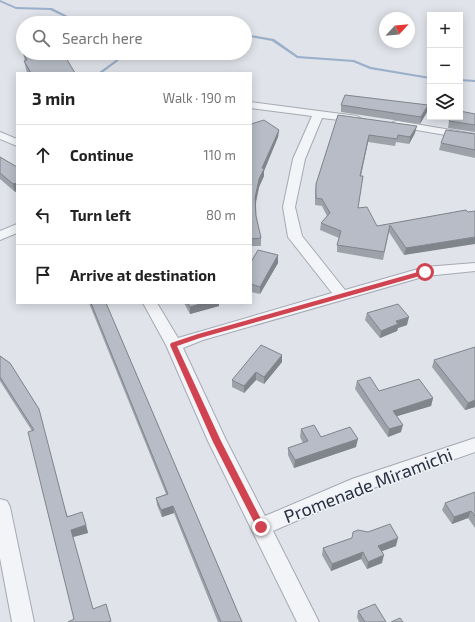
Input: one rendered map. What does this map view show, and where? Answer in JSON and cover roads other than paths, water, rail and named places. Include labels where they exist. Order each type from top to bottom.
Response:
[{"type":"street","points":[[252,106],[319,113],[372,121]]},
{"type":"street","points":[[319,113],[299,159],[289,208],[295,236],[342,296]]},
{"type":"street","points":[[387,123],[475,137]]},
{"type":"street","points":[[0,135],[16,143]]},
{"type":"street","points":[[0,236],[16,228]]},
{"type":"street","points":[[174,345],[198,336],[425,272],[475,267]]},
{"type":"street","points":[[151,304],[174,345],[217,442],[308,622]]},
{"type":"street","name":"Promenade Miramichi","points":[[261,527],[359,485],[475,445]]},
{"type":"street","points":[[0,507],[23,622]]},
{"type":"waterway","points":[[0,1],[16,8],[51,9],[66,16]]},
{"type":"waterway","points":[[252,36],[273,40],[297,57],[354,61],[370,68],[427,78]]},
{"type":"waterway","points":[[101,72],[117,60]]},
{"type":"waterway","points":[[463,80],[475,81]]}]
